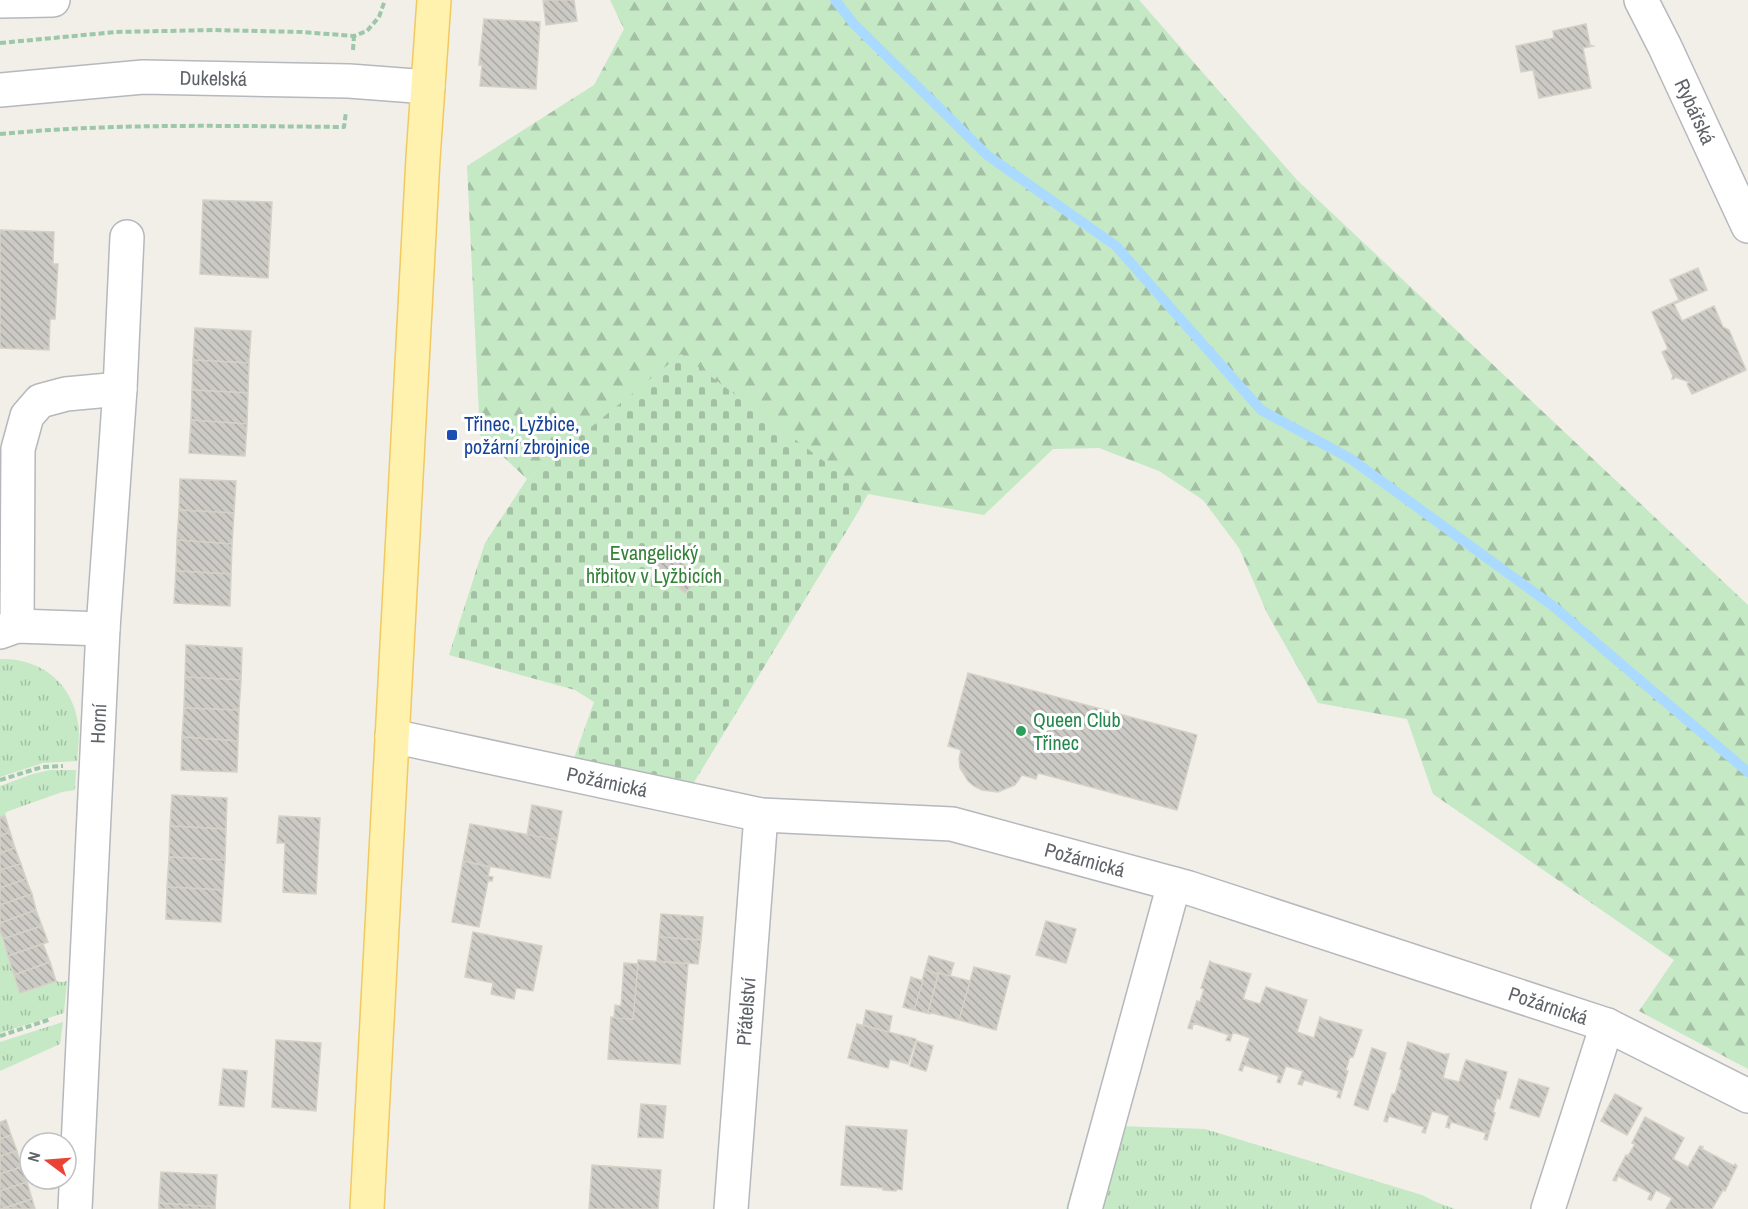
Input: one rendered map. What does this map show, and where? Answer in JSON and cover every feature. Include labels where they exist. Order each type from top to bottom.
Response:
[{"type":"main road","points":[[367,1209],[423,158],[434,0]]},
{"type":"street","points":[[0,1],[52,0]]},
{"type":"street","name":"Rybářská","points":[[1641,0],[1748,225]]},
{"type":"street","name":"Dukelská","points":[[0,90],[143,77],[349,81],[429,87]]},
{"type":"street","name":"Horní","points":[[75,1209],[103,629],[120,390],[127,237]]},
{"type":"street","points":[[103,629],[9,629],[18,449],[27,416],[40,401],[66,394],[120,390]]},
{"type":"street","name":"Požárnická","points":[[392,736],[761,815],[952,824],[1174,884],[1607,1025],[1748,1096]]},
{"type":"street","name":"Přátelství","points":[[731,1209],[761,815]]},
{"type":"street","points":[[1085,1209],[1174,884]]},
{"type":"street","points":[[1548,1209],[1607,1025]]},
{"type":"path","points":[[0,43],[116,32],[213,30],[354,36],[367,31],[379,17],[385,0]]},
{"type":"path","points":[[0,134],[143,126],[344,127],[346,111]]},
{"type":"path","points":[[0,780],[42,766],[96,765]]},
{"type":"path","points":[[0,1036],[85,1008]]},
{"type":"green space","points":[[610,0],[1139,0],[1297,180],[1748,605],[1748,1069],[1639,1011],[1674,960],[1433,794],[1407,719],[1318,703],[1267,613],[1239,548],[1203,500],[1159,471],[1099,448],[1053,449],[984,515],[868,494],[681,355],[527,479],[480,435],[467,166],[594,85],[624,29]]},
{"type":"green space","name":"Evangelický hřbitov v Lyžbicích","points":[[681,354],[868,494],[693,784],[573,761],[594,702],[575,690],[449,655],[485,543],[527,479]]},
{"type":"green space","points":[[0,659],[15,660],[41,668],[61,684],[75,708],[79,737],[77,761],[43,763],[0,777]]},
{"type":"green space","points":[[50,770],[76,770],[75,790],[62,792],[6,812],[5,816],[0,817],[0,786]]},
{"type":"green space","points":[[0,933],[20,993],[56,981],[67,981],[64,1013],[0,1033]]},
{"type":"green space","points":[[63,1022],[60,1044],[0,1071],[0,1042]]},
{"type":"green space","points":[[1090,1125],[1205,1129],[1422,1195],[1455,1209],[1066,1209]]},
{"type":"building","points":[[543,0],[574,0],[577,21],[546,25]]},
{"type":"building","points":[[484,19],[540,22],[536,89],[480,86],[482,65],[479,65]]},
{"type":"building","points":[[1586,24],[1590,45],[1593,46],[1583,48],[1591,88],[1539,98],[1533,70],[1521,72],[1516,46],[1554,38],[1553,31]]},
{"type":"building","points":[[203,200],[272,202],[268,278],[200,274]]},
{"type":"building","points":[[0,230],[54,232],[53,264],[58,264],[55,319],[50,319],[49,350],[0,348]]},
{"type":"building","points":[[1698,268],[1707,290],[1674,304],[1682,321],[1714,306],[1723,327],[1729,330],[1746,370],[1692,394],[1687,384],[1689,382],[1675,377],[1672,379],[1673,376],[1662,352],[1668,349],[1652,312],[1679,300],[1670,280]]},
{"type":"building","points":[[195,328],[251,331],[249,363],[193,360]]},
{"type":"building","points":[[193,360],[249,363],[248,393],[192,390]]},
{"type":"building","points":[[192,390],[248,393],[247,424],[191,420]]},
{"type":"building","points":[[191,420],[247,424],[245,456],[189,453]]},
{"type":"building","points":[[180,479],[236,481],[234,513],[179,510]]},
{"type":"building","points":[[179,510],[234,513],[232,544],[177,540]]},
{"type":"building","points":[[177,540],[232,544],[231,574],[176,571]]},
{"type":"building","points":[[663,546],[699,578],[685,593],[649,561]]},
{"type":"building","points":[[176,571],[231,574],[230,606],[174,603]]},
{"type":"building","points":[[186,645],[242,648],[241,680],[185,677]]},
{"type":"building","points":[[968,673],[1197,735],[1177,810],[1038,773],[1036,779],[1022,775],[1015,785],[998,792],[982,790],[974,786],[960,768],[961,750],[948,746]]},
{"type":"building","points":[[185,677],[241,680],[239,710],[184,708]]},
{"type":"building","points":[[184,708],[239,710],[238,741],[182,737]]},
{"type":"building","points":[[182,737],[238,741],[237,772],[181,770]]},
{"type":"building","points":[[172,795],[227,798],[226,829],[170,826]]},
{"type":"building","points":[[532,805],[562,811],[557,840],[527,835]]},
{"type":"building","points":[[5,816],[10,832],[0,836],[0,817]]},
{"type":"building","points":[[279,816],[320,818],[316,894],[283,892],[285,843],[277,843]]},
{"type":"building","points":[[470,824],[557,840],[550,878],[463,861]]},
{"type":"building","points":[[170,826],[226,829],[225,860],[169,857]]},
{"type":"building","points":[[10,832],[15,848],[0,853],[0,836]]},
{"type":"building","points":[[15,848],[21,864],[0,870],[0,853]]},
{"type":"building","points":[[169,857],[225,860],[223,890],[167,887]]},
{"type":"building","points":[[463,861],[490,867],[488,876],[493,877],[492,881],[488,881],[479,927],[452,922]]},
{"type":"building","points":[[21,864],[26,879],[0,888],[0,870]]},
{"type":"building","points":[[26,879],[32,894],[0,905],[0,888]]},
{"type":"building","points":[[167,887],[223,890],[221,922],[166,919]]},
{"type":"building","points":[[32,894],[36,910],[0,923],[0,905]]},
{"type":"building","points":[[36,910],[42,926],[3,939],[0,923]]},
{"type":"building","points":[[661,914],[703,917],[701,940],[659,937]]},
{"type":"building","points":[[1046,921],[1076,929],[1066,963],[1036,955]]},
{"type":"building","points":[[42,926],[48,942],[8,956],[3,939]]},
{"type":"building","points":[[473,932],[542,946],[533,991],[516,988],[514,999],[491,994],[493,983],[465,977]]},
{"type":"building","points":[[659,937],[701,940],[698,964],[657,961]]},
{"type":"building","points":[[43,944],[50,962],[14,975],[8,956]]},
{"type":"building","points":[[929,956],[954,963],[950,976],[925,970]]},
{"type":"building","points":[[638,960],[688,964],[680,1064],[608,1059],[611,1017],[633,1019]]},
{"type":"building","points":[[1210,961],[1251,974],[1243,999],[1260,1004],[1266,987],[1307,1000],[1297,1032],[1314,1038],[1320,1017],[1362,1030],[1353,1057],[1350,1056],[1340,1098],[1337,1097],[1339,1091],[1304,1080],[1302,1085],[1298,1084],[1303,1071],[1286,1066],[1280,1083],[1277,1082],[1279,1076],[1244,1065],[1242,1071],[1239,1070],[1250,1038],[1233,1032],[1230,1041],[1226,1040],[1229,1035],[1193,1023],[1192,1029],[1188,1028],[1197,1001],[1200,1002],[1204,989],[1201,988]]},
{"type":"building","points":[[50,962],[56,981],[20,993],[14,975]]},
{"type":"building","points":[[624,963],[638,964],[633,1019],[614,1018],[615,1005],[621,1006]]},
{"type":"building","points":[[974,967],[1010,976],[996,1030],[959,1020]]},
{"type":"building","points":[[925,970],[938,974],[928,1012],[930,1014],[914,1010]]},
{"type":"building","points":[[939,973],[970,981],[959,1020],[928,1012]]},
{"type":"building","points":[[911,977],[923,981],[914,1010],[903,1007]]},
{"type":"building","points":[[866,1010],[892,1016],[889,1032],[863,1025]]},
{"type":"building","points":[[857,1024],[916,1039],[908,1064],[890,1059],[888,1068],[848,1058]]},
{"type":"building","points":[[276,1040],[321,1043],[316,1111],[272,1107]]},
{"type":"building","points":[[917,1041],[933,1046],[926,1071],[910,1066]]},
{"type":"building","points":[[1408,1042],[1446,1055],[1449,1054],[1443,1078],[1459,1082],[1466,1060],[1507,1072],[1500,1099],[1497,1098],[1487,1140],[1484,1139],[1486,1133],[1451,1122],[1449,1128],[1446,1127],[1449,1116],[1432,1111],[1425,1133],[1422,1132],[1424,1127],[1389,1116],[1387,1122],[1384,1121],[1392,1094],[1395,1094]]},
{"type":"building","points":[[1372,1048],[1386,1053],[1368,1110],[1354,1105]]},
{"type":"building","points":[[223,1069],[247,1071],[244,1107],[219,1105]]},
{"type":"building","points":[[1519,1079],[1549,1088],[1539,1117],[1510,1108]]},
{"type":"building","points":[[1615,1094],[1642,1108],[1627,1135],[1601,1121]]},
{"type":"building","points":[[641,1104],[666,1106],[663,1138],[638,1137]]},
{"type":"building","points":[[1645,1117],[1684,1138],[1673,1159],[1688,1167],[1700,1146],[1737,1166],[1725,1191],[1723,1190],[1712,1209],[1666,1209],[1672,1198],[1656,1190],[1651,1200],[1648,1199],[1651,1193],[1618,1176],[1616,1181],[1613,1180],[1626,1155],[1628,1156],[1635,1144],[1632,1143]]},
{"type":"building","points":[[6,1120],[11,1135],[0,1139],[0,1122]]},
{"type":"building","points":[[846,1126],[907,1130],[902,1190],[841,1185]]},
{"type":"building","points":[[11,1135],[17,1151],[0,1156],[0,1139]]},
{"type":"building","points":[[17,1151],[18,1168],[0,1174],[0,1156]]},
{"type":"building","points":[[592,1165],[661,1170],[658,1209],[589,1209]]},
{"type":"building","points":[[18,1168],[18,1185],[0,1191],[0,1174]]},
{"type":"building","points":[[161,1172],[217,1175],[215,1207],[159,1203]]},
{"type":"building","points":[[18,1185],[18,1191],[30,1191],[32,1199],[0,1209],[0,1191]]},
{"type":"building","points":[[32,1199],[35,1209],[3,1209]]},
{"type":"building","points":[[159,1203],[215,1207],[215,1209],[159,1209]]},
{"type":"waterway","points":[[835,0],[854,24],[987,155],[1116,246],[1261,410],[1351,459],[1553,606],[1748,772]]},
{"type":"place","name":"Třinec, Lyžbice, požární zbrojnice","points":[[452,435]]},
{"type":"place","name":"Queen Club Třinec","points":[[1021,731]]}]
